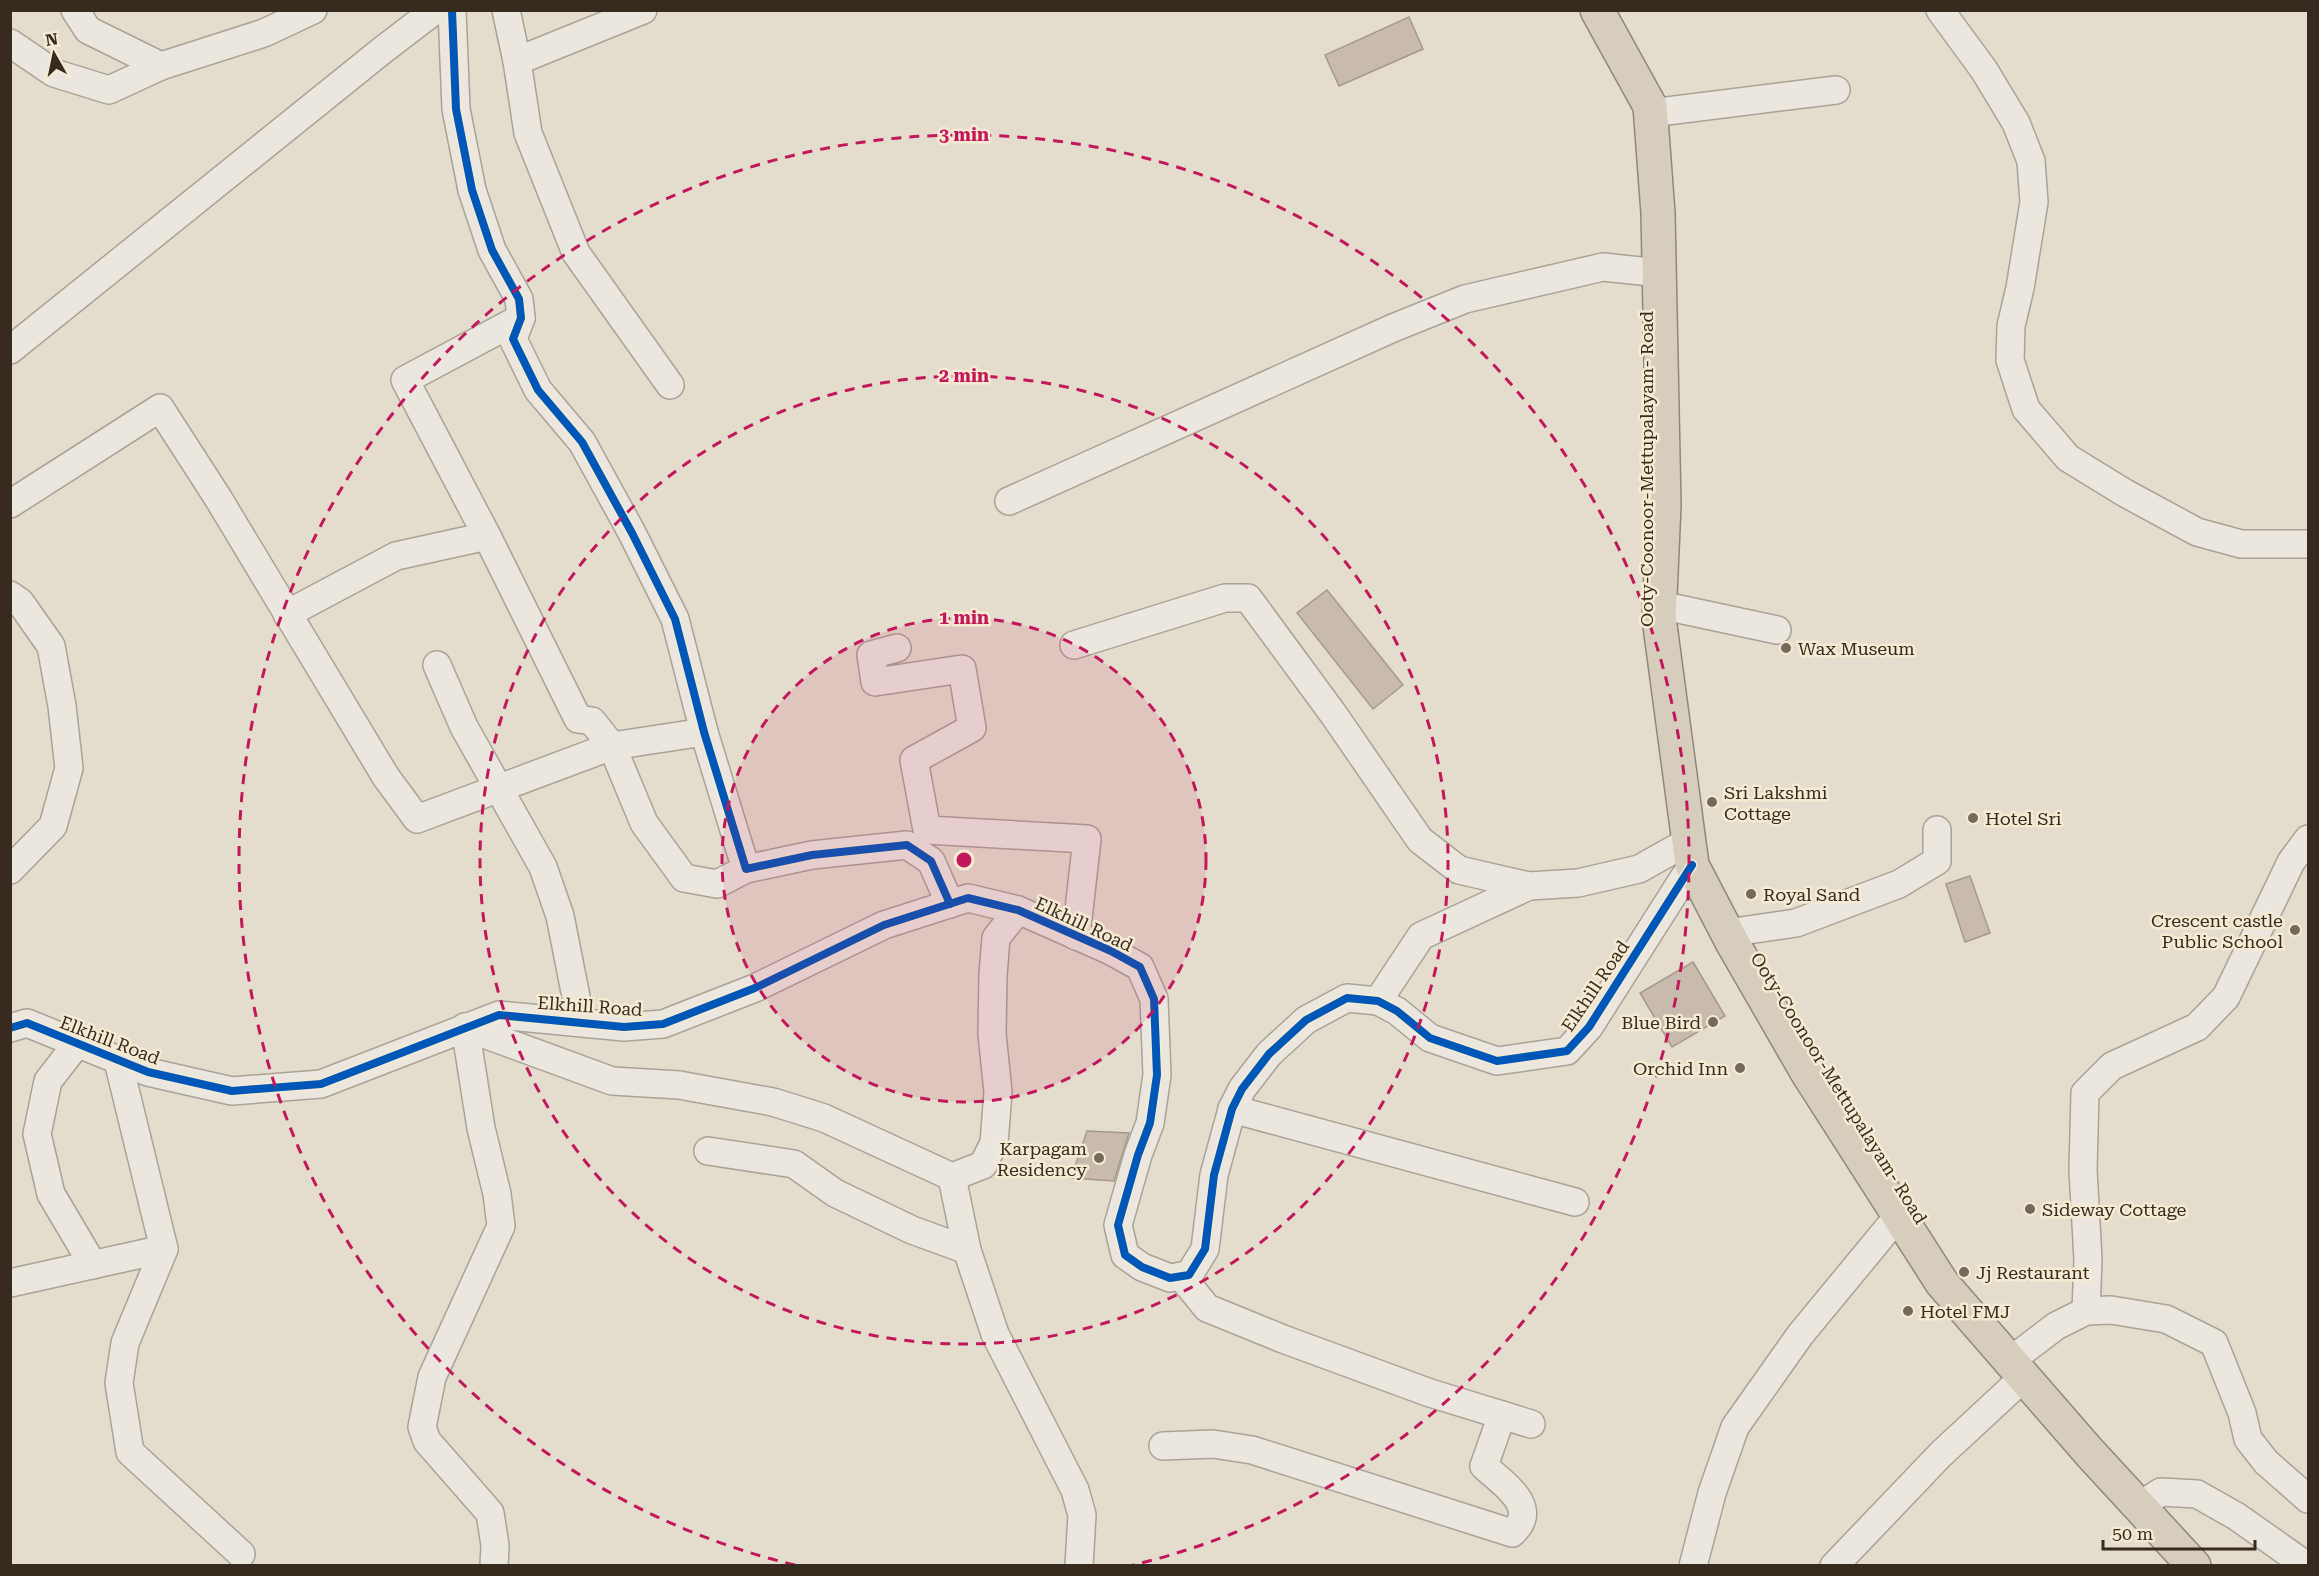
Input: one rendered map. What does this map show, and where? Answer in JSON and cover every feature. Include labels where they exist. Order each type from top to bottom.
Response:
[{"type":"highway","name":"Ooty-Coonoor-Mettupalayam- Road","points":[[1597,10],[1650,106],[1651,113],[1658,213],[1664,505],[1659,618],[1691,853],[1727,933],[1807,1072],[1942,1283],[2194,1566]]},
{"type":"street","points":[[75,10],[88,30],[161,66]]},
{"type":"street","points":[[10,43],[54,73],[109,90],[161,66],[264,33],[313,10]]},
{"type":"street","points":[[10,350],[435,10]]},
{"type":"street","points":[[452,10],[456,110],[472,190],[492,250],[519,299],[521,318],[513,339],[538,390],[582,442],[632,533],[675,619],[704,732],[746,869]]},
{"type":"street","points":[[506,10],[517,61],[528,133],[576,253],[670,385]]},
{"type":"street","points":[[517,61],[643,10]]},
{"type":"street","points":[[1940,10],[1984,70],[2016,123],[2031,161],[2034,202],[2020,288],[2011,326],[2010,360],[2026,409],[2068,458],[2125,493],[2197,532],[2241,544],[2308,544]]},
{"type":"street","points":[[1651,113],[1836,90]]},
{"type":"street","points":[[1009,501],[1393,328],[1466,298],[1603,267],[1659,273]]},
{"type":"street","points":[[521,318],[405,380],[488,536],[578,719],[592,721],[612,746],[644,823],[684,878],[717,884],[746,869],[812,855],[908,845],[931,861],[950,904]]},
{"type":"street","points":[[10,504],[160,408],[218,498],[386,777],[417,819],[612,746],[704,732]]},
{"type":"street","points":[[287,614],[396,556],[488,536]]},
{"type":"street","points":[[10,595],[20,602],[51,646],[62,706],[69,768],[53,826],[10,870]]},
{"type":"street","points":[[1074,645],[1225,598],[1248,598],[1334,715],[1420,840],[1459,870],[1529,886],[1578,883],[1639,869],[1691,853]]},
{"type":"street","points":[[1660,605],[1777,630]]},
{"type":"street","points":[[897,648],[871,655],[875,682],[962,669],[972,728],[914,760],[927,830],[1087,839],[1076,936]]},
{"type":"street","points":[[437,665],[464,727],[546,877],[560,916],[581,1022]]},
{"type":"street","points":[[1727,933],[1796,923],[1899,885],[1937,861],[1937,830]]},
{"type":"street","points":[[2086,1311],[2088,1260],[2084,1170],[2085,1093],[2112,1066],[2197,1027],[2226,997],[2291,862],[2308,839]]},
{"type":"street","name":"Elkhill Road","points":[[10,1028],[27,1023],[76,1045],[148,1072],[232,1091],[321,1084],[499,1015],[624,1027],[663,1024],[755,987],[884,926],[968,898],[1018,910],[1111,951],[1140,967],[1154,999],[1157,1075],[1150,1123],[1138,1155],[1118,1225],[1125,1254],[1142,1268],[1170,1278],[1189,1275],[1205,1249],[1214,1175],[1232,1109],[1242,1089],[1269,1054],[1306,1020],[1347,998],[1378,1001],[1397,1011],[1430,1038],[1497,1061],[1567,1051],[1589,1027],[1691,853]]},
{"type":"street","points":[[1378,1001],[1421,936],[1529,886]]},
{"type":"street","points":[[494,1566],[495,1545],[490,1513],[426,1441],[422,1427],[432,1377],[501,1226],[497,1194],[481,1128],[465,1027],[612,1081],[679,1085],[773,1102],[824,1118],[952,1177],[983,1165],[994,1143],[998,1092],[992,1034],[996,938],[1018,910]]},
{"type":"street","points":[[76,1045],[48,1081],[37,1134],[51,1194],[93,1265]]},
{"type":"street","points":[[118,1061],[164,1249],[125,1343],[119,1383],[130,1452],[241,1554]]},
{"type":"street","points":[[1232,1109],[1575,1202]]},
{"type":"street","points":[[708,1151],[794,1164],[835,1193],[912,1230],[967,1250]]},
{"type":"street","points":[[952,1177],[967,1250],[995,1334],[1075,1490],[1082,1515],[1079,1566]]},
{"type":"street","points":[[1693,1566],[1712,1493],[1736,1427],[1800,1335],[1899,1215]]},
{"type":"street","points":[[10,1283],[164,1249]]},
{"type":"street","points":[[1182,1276],[1207,1308],[1283,1340],[1430,1393],[1531,1424]]},
{"type":"street","points":[[1834,1566],[1941,1454],[2056,1326],[2086,1311],[2111,1310],[2166,1319],[2214,1343],[2242,1413],[2248,1439],[2266,1462],[2308,1499]]},
{"type":"street","points":[[1163,1446],[1213,1444],[1252,1450],[1512,1533],[1520,1527],[1523,1516],[1522,1505],[1510,1490],[1484,1466],[1502,1415]]},
{"type":"street","points":[[2139,1506],[2161,1492],[2197,1494],[2236,1516],[2307,1566]]},
{"type":"building","points":[[1409,17],[1423,49],[1339,86],[1325,55]]},
{"type":"building","points":[[1327,590],[1403,685],[1373,709],[1297,613]]},
{"type":"building","points":[[1970,876],[1990,933],[1965,942],[1946,884]]},
{"type":"building","points":[[1693,962],[1725,1016],[1672,1047],[1640,993]]},
{"type":"building","name":"Karpagam Residency","points":[[1087,1131],[1129,1133],[1114,1181],[1071,1178]]},
{"type":"cycle path","points":[[452,10],[456,109],[472,190],[492,250],[519,299],[521,318],[513,339],[538,390],[582,442],[632,533],[675,619],[704,732],[746,869],[812,855],[907,845],[931,861],[950,904]]},
{"type":"cycle path","points":[[10,1028],[27,1023],[148,1072],[232,1091],[321,1084],[499,1015],[624,1027],[663,1024],[755,988],[884,925],[968,898],[1018,910],[1111,951],[1140,967],[1154,999],[1157,1075],[1150,1123],[1138,1155],[1118,1225],[1125,1255],[1142,1267],[1170,1278],[1189,1275],[1205,1249],[1214,1175],[1232,1109],[1242,1089],[1269,1054],[1306,1020],[1347,998],[1378,1001],[1397,1011],[1430,1038],[1497,1061],[1567,1051],[1589,1027],[1692,865]]},
{"type":"place","name":"Wax Museum","points":[[1786,648]]},
{"type":"place","name":"Sri Lakshmi Cottage","points":[[1712,802]]},
{"type":"place","name":"Hotel Sri","points":[[1973,818]]},
{"type":"place","name":"Royal Sand","points":[[1751,894]]},
{"type":"place","name":"Crescent castle Public School","points":[[2295,930]]},
{"type":"place","name":"Blue Bird","points":[[1713,1022]]},
{"type":"place","name":"Orchid Inn","points":[[1740,1068]]},
{"type":"place","name":"Karpagam Residency","points":[[1099,1158]]},
{"type":"place","name":"Sideway Cottage","points":[[2030,1209]]},
{"type":"place","name":"Jj Restaurant","points":[[1964,1272]]},
{"type":"place","name":"Hotel FMJ","points":[[1908,1311]]}]
